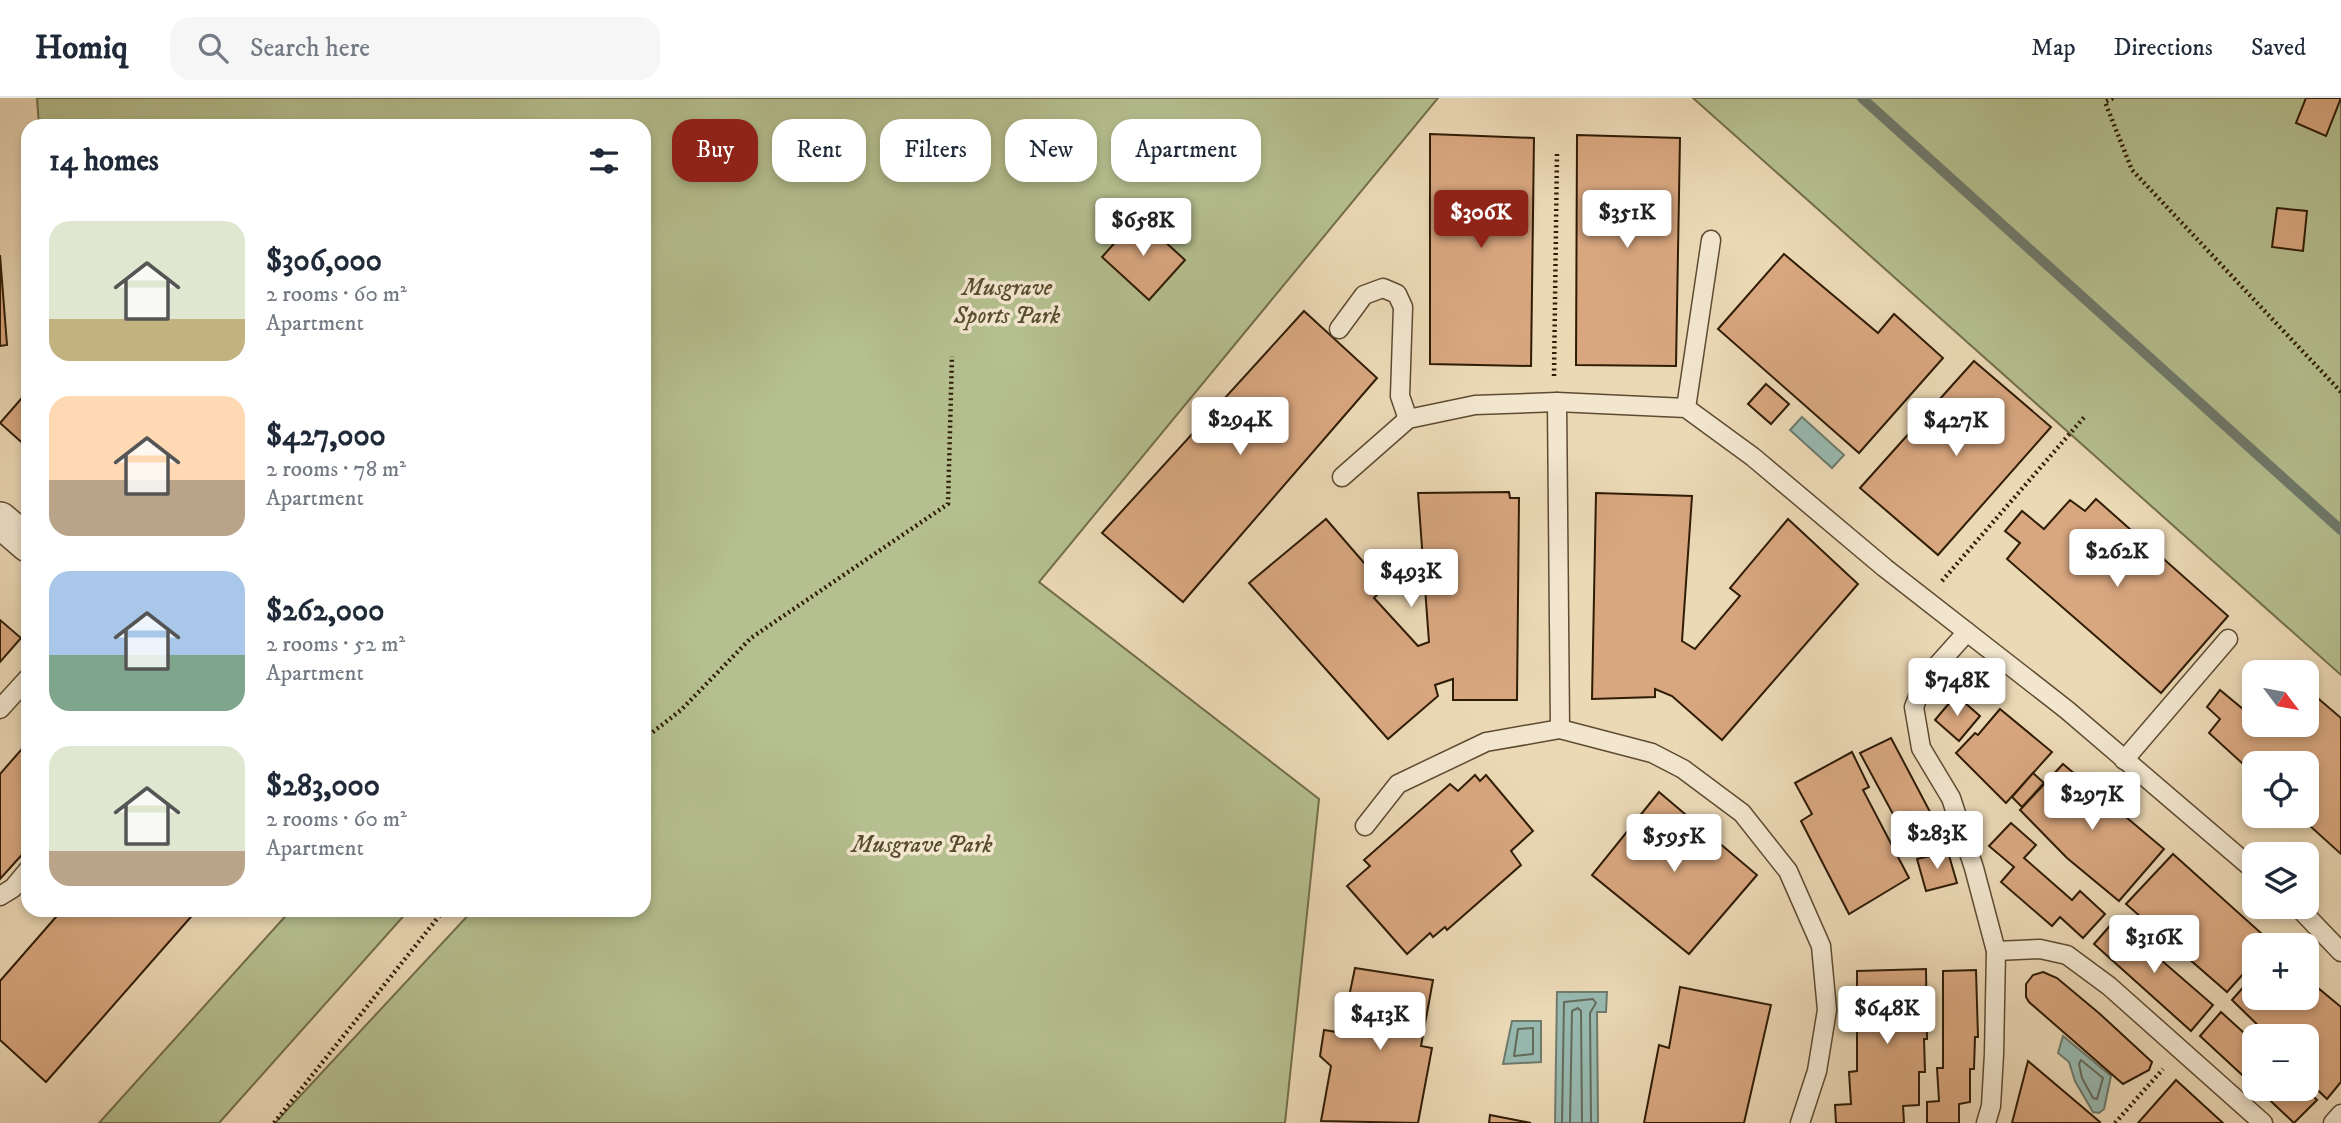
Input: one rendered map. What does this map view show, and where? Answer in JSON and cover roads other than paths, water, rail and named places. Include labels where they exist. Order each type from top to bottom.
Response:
[{"type":"street","points":[[0,520],[21,538]]},
{"type":"lane","points":[[1686,408],[1711,240]]},
{"type":"lane","points":[[1339,329],[1364,295],[1383,288],[1397,294],[1403,307],[1400,396],[1408,419]]},
{"type":"lane","points":[[1557,402],[1560,729]]},
{"type":"lane","points":[[1342,477],[1408,419],[1475,405],[1557,402],[1686,408],[1753,457],[1926,600],[2067,710],[2242,860]]},
{"type":"lane","points":[[1967,632],[1924,679],[1914,707],[1922,748],[1951,798],[1959,821],[1996,951],[1991,1106],[1986,1123]]},
{"type":"lane","points":[[2124,760],[2228,639]]},
{"type":"lane","points":[[0,709],[21,686]]},
{"type":"lane","points":[[1365,826],[1398,784],[1421,770],[1486,741],[1560,729],[1652,753],[1683,769],[1742,813],[1788,871],[1821,946],[1827,1010],[1817,1071],[1800,1123]]},
{"type":"lane","points":[[0,896],[13,888],[21,878]]},
{"type":"lane","points":[[2309,919],[2341,952]]},
{"type":"lane","points":[[1996,951],[2039,949],[2067,955],[2109,986],[2263,1123]]},
{"type":"lane","points":[[2333,1123],[2341,1114]]},
{"type":"water","points":[[1802,417],[1844,455],[1832,468],[1790,430]]},
{"type":"water","points":[[1557,992],[1607,992],[1606,1012],[1597,1012],[1598,1123],[1555,1123]]},
{"type":"water","points":[[1512,1021],[1541,1021],[1541,1062],[1503,1064]]},
{"type":"water","points":[[2063,1036],[2111,1076],[2104,1109],[2099,1113],[2093,1112],[2075,1081],[2069,1062],[2058,1053]]},
{"type":"waterway","points":[[1862,98],[2341,530]]},
{"type":"park label","name":"Musgrave Sports Park","points":[[1007,301]]},
{"type":"park label","name":"Musgrave Park","points":[[922,844]]}]
